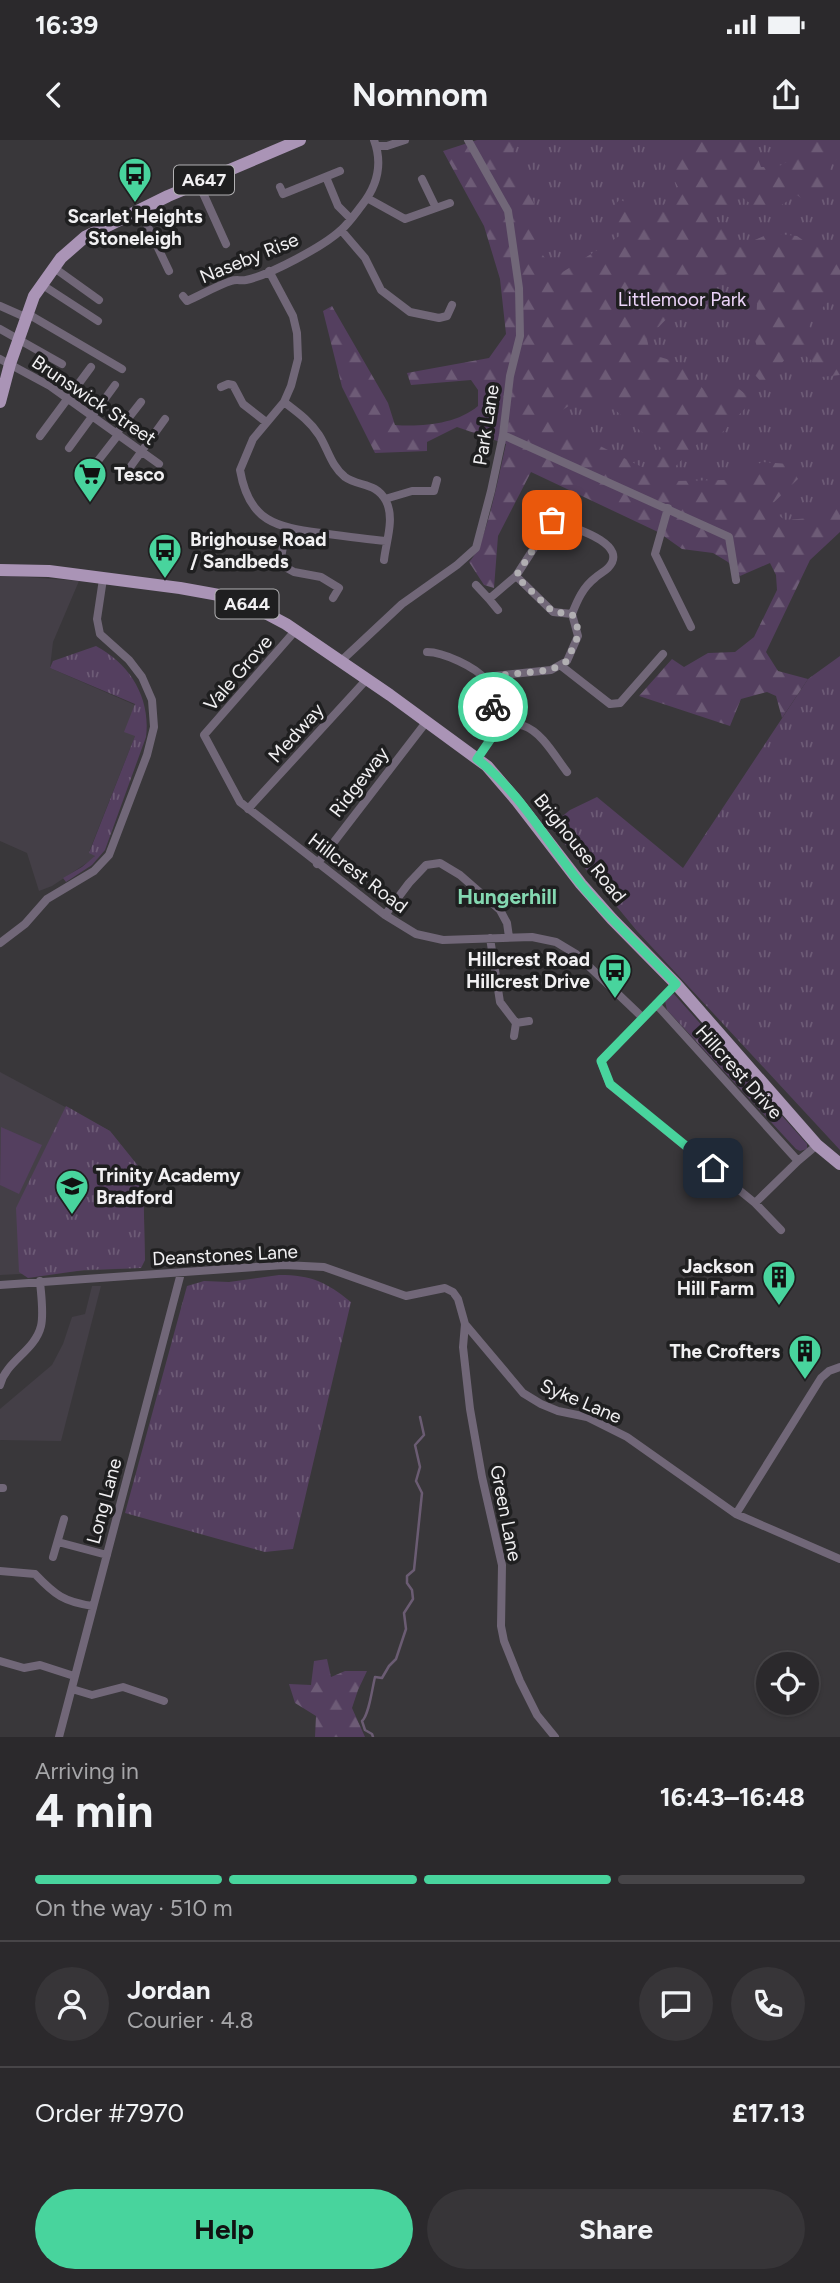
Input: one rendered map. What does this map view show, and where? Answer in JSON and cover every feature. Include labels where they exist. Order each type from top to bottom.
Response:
[{"type":"main road","name":"A647","points":[[1,394],[5,362],[19,340],[41,284],[61,258],[85,237],[198,182],[300,140]]},
{"type":"main road","name":"Brighouse Road","points":[[0,570],[49,571],[230,597],[257,608],[295,631],[426,721],[487,766],[612,919],[676,984],[817,1146],[840,1164]]},
{"type":"street","points":[[375,143],[387,146],[405,140]]},
{"type":"street","name":"Park Lane","points":[[340,662],[402,604],[476,548],[491,491],[503,435],[510,376],[520,336],[519,288],[508,211],[468,140]]},
{"type":"street","name":"Naseby Rise","points":[[186,301],[234,280],[245,281],[269,271],[315,248],[341,230],[367,198],[377,176],[379,157],[375,143]]},
{"type":"street","points":[[280,187],[283,194],[340,172]]},
{"type":"street","points":[[326,177],[338,206],[351,219]]},
{"type":"street","points":[[422,179],[436,208]]},
{"type":"street","points":[[198,182],[226,244]]},
{"type":"street","points":[[367,198],[405,219],[450,203]]},
{"type":"street","points":[[139,210],[169,271]]},
{"type":"street","points":[[341,230],[365,258],[381,290],[410,312],[439,318],[447,316],[452,305]]},
{"type":"street","points":[[53,267],[99,300]]},
{"type":"street","points":[[269,271],[293,316],[297,332],[298,359],[284,402],[253,439],[240,471],[250,501],[268,521],[286,529],[386,541]]},
{"type":"street","points":[[41,284],[98,321]]},
{"type":"street","points":[[0,306],[27,315],[122,369]]},
{"type":"street","points":[[0,329],[62,364]]},
{"type":"street","name":"Brunswick Street","points":[[5,362],[50,386],[159,464]]},
{"type":"street","points":[[40,436],[91,367]]},
{"type":"street","points":[[69,448],[115,385]]},
{"type":"street","points":[[220,387],[233,385],[243,404],[266,422]]},
{"type":"street","points":[[97,462],[141,402]]},
{"type":"street","points":[[284,402],[314,428],[344,476],[369,485],[385,499],[391,517],[384,560]]},
{"type":"street","points":[[131,466],[165,419]]},
{"type":"street","points":[[503,435],[729,537],[736,580]]},
{"type":"street","points":[[385,499],[401,492],[434,491],[437,480]]},
{"type":"street","points":[[668,508],[655,554],[691,628]]},
{"type":"street","points":[[477,759],[501,724],[500,716],[484,697],[482,690],[486,680],[494,676],[551,670],[567,661],[578,636],[572,614],[590,582],[608,568],[613,559],[612,551],[606,542],[552,520],[516,576],[489,599]]},
{"type":"street","points":[[286,529],[281,558],[285,567],[294,572],[321,577],[338,588],[333,598]]},
{"type":"street","points":[[516,576],[553,612],[572,614]]},
{"type":"street","points":[[0,943],[24,924],[47,899],[94,871],[109,855],[147,755],[154,727],[152,701],[142,677],[129,660],[100,634],[97,619],[103,579]]},
{"type":"street","points":[[475,585],[498,610]]},
{"type":"street","name":"Vale Grove","points":[[204,735],[295,631]]},
{"type":"street","points":[[433,650],[466,664],[481,673],[486,680]]},
{"type":"street","points":[[559,665],[611,705],[615,705],[620,703],[663,654]]},
{"type":"street","name":"Medway","points":[[248,809],[366,679]]},
{"type":"street","name":"Ridgeway","points":[[317,863],[426,721]]},
{"type":"street","points":[[501,724],[530,729],[567,772]]},
{"type":"street","name":"Hillcrest Road","points":[[204,735],[240,802],[385,915],[416,934],[443,940],[532,937],[556,942],[576,954],[642,1017]]},
{"type":"street","points":[[385,915],[426,865],[440,863],[460,875],[500,910],[507,923],[509,937]]},
{"type":"street","points":[[490,938],[500,1002],[516,1023],[514,1036]]},
{"type":"street","points":[[676,984],[601,1061],[610,1084],[755,1203],[781,1230]]},
{"type":"street","name":"Hillcrest Drive","points":[[656,1004],[798,1161]]},
{"type":"street","points":[[516,1023],[529,1021]]},
{"type":"street","points":[[755,1203],[817,1146]]},
{"type":"street","name":"Deanstones Lane","points":[[0,1285],[284,1265],[324,1267],[406,1296],[445,1288],[458,1298],[465,1324]]},
{"type":"street","name":"Long Lane","points":[[62,1736],[74,1676],[181,1273]]},
{"type":"street","points":[[0,1385],[12,1364],[34,1341],[41,1326],[40,1281]]},
{"type":"street","name":"Syke Lane","points":[[465,1324],[523,1393],[558,1411],[587,1417],[626,1437],[736,1514],[840,1559]]},
{"type":"street","name":"Green Lane","points":[[465,1324],[463,1347],[470,1409],[502,1565],[501,1626],[504,1641],[537,1716],[555,1737]]},
{"type":"street","points":[[736,1514],[821,1378],[840,1367]]},
{"type":"street","points":[[53,1557],[64,1519]]},
{"type":"street","points":[[58,1542],[107,1555]]},
{"type":"street","points":[[0,1571],[35,1574],[49,1589],[71,1603],[93,1606]]},
{"type":"street","points":[[0,1661],[24,1668],[40,1665],[74,1676]]},
{"type":"street","points":[[72,1689],[92,1695],[123,1687],[164,1701]]},
{"type":"shaded area","points":[[0,575],[79,581],[53,642],[50,668],[135,705],[135,736],[89,852],[95,855],[94,858],[52,886],[39,891],[27,853],[0,841]]},
{"type":"shaded area","name":"Trinity Academy Bradford","points":[[0,1072],[110,1131],[143,1172],[145,1260],[141,1268],[0,1275]]},
{"type":"shaded area","points":[[92,1286],[101,1286],[61,1441],[0,1440],[0,1409],[52,1365],[72,1317],[85,1314]]},
{"type":"green space","name":"Littlemoor Park","points":[[477,140],[840,140],[840,528],[828,539],[510,433],[528,326]]},
{"type":"green space","points":[[477,140],[518,140],[512,151],[529,188],[542,228],[542,254],[558,275],[621,235],[608,213],[620,199],[648,219],[680,190],[664,163],[674,152],[672,140],[760,140],[755,151],[761,167],[777,167],[797,157],[798,140],[840,140],[840,156],[832,163],[814,208],[797,195],[766,215],[740,196],[713,217],[736,248],[771,233],[797,236],[807,243],[840,245],[840,288],[809,323],[812,340],[822,348],[840,348],[840,375],[821,377],[811,360],[800,352],[789,355],[763,384],[747,366],[758,350],[753,334],[757,304],[743,278],[731,273],[695,283],[677,308],[647,339],[650,354],[680,363],[708,394],[730,382],[753,400],[715,440],[705,436],[664,478],[676,481],[725,480],[762,462],[789,464],[798,479],[768,508],[785,520],[811,518],[840,486],[840,532],[810,560],[766,652],[778,671],[808,679],[782,718],[776,696],[767,692],[741,699],[730,726],[639,696],[672,659],[684,667],[708,653],[735,652],[754,637],[777,590],[776,575],[770,563],[740,576],[728,562],[713,553],[682,549],[658,532],[531,472],[498,536],[494,588],[484,585],[469,562],[487,525],[506,444],[457,427],[427,442],[427,451],[375,453],[342,387],[323,311],[332,306],[388,403],[395,425],[439,423],[460,417],[478,406],[478,390],[471,380],[411,385],[407,373],[489,358],[506,334],[500,279],[484,226],[443,151]],"holes":[[[603,400],[661,448],[650,471],[548,420],[573,403]]]},
{"type":"green space","points":[[96,646],[119,662],[136,684],[145,709],[146,737],[105,850],[92,865],[66,882],[63,878],[95,856],[89,853],[135,736],[124,732],[135,704],[50,668],[53,661]]},
{"type":"green space","points":[[840,656],[840,1150],[637,931],[550,826],[570,810],[597,797],[683,868],[808,679]]},
{"type":"green space","points":[[674,994],[807,1144],[807,1149],[796,1149],[667,1010],[665,1001],[669,995]]},
{"type":"green space","name":"Trinity Academy Bradford","points":[[66,1106],[110,1131],[143,1172],[145,1260],[141,1268],[84,1270],[28,1278],[19,1272],[16,1208]]},
{"type":"green space","points":[[1,1127],[42,1145],[19,1194],[0,1185]]},
{"type":"green space","points":[[279,1275],[301,1276],[318,1281],[351,1302],[293,1549],[265,1552],[125,1513],[187,1286],[204,1281],[229,1282]]},
{"type":"green space","points":[[327,1659],[331,1677],[345,1671],[367,1671],[352,1708],[365,1737],[315,1737],[316,1716],[295,1703],[289,1684],[311,1685],[314,1661]]},
{"type":"waterway","points":[[373,1737],[365,1730],[362,1721],[375,1677],[382,1678],[396,1659],[406,1629],[404,1613],[413,1599],[407,1576],[414,1570],[422,1493],[416,1481],[420,1467],[415,1445],[424,1435],[420,1417]]},
{"type":"way so far","points":[[493,707],[484,697],[482,690],[486,680],[494,676],[551,670],[567,661],[578,636],[572,614],[553,612],[516,576],[552,520]]},
{"type":"place","name":"Scarlet Heights Stoneleigh","points":[[135,204]]},
{"type":"place","name":"Tesco","points":[[90,504]]},
{"type":"place","name":"Brighouse Road / Sandbeds","points":[[165,580]]},
{"type":"place","name":"Hillcrest Road Hillcrest Drive","points":[[615,1000]]},
{"type":"place","name":"Trinity Academy Bradford","points":[[72,1216]]},
{"type":"place","name":"Jackson Hill Farm","points":[[779,1307]]},
{"type":"place","name":"The Crofters","points":[[805,1381]]},
{"type":"district","name":"Hungerhill","points":[[507,896]]},
{"type":"route","points":[[493,707],[500,716],[501,724],[477,759],[487,766],[517,801],[581,884],[676,984],[601,1061],[610,1084],[713,1168]]}]
